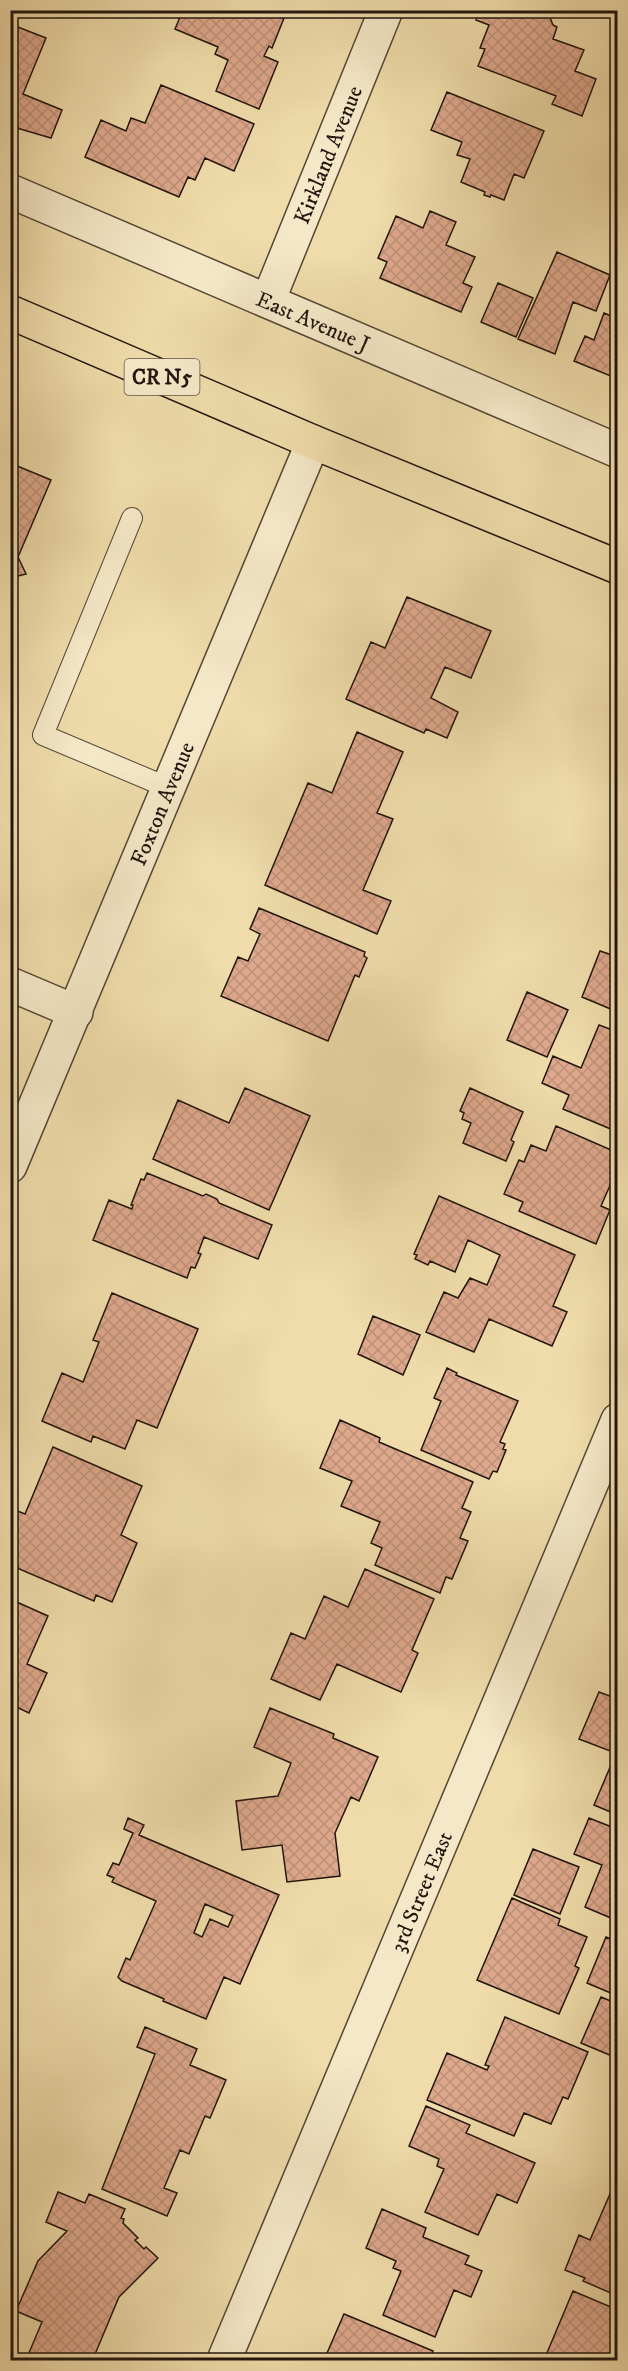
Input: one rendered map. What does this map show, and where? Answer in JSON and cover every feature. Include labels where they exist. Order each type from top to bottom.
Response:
[{"type":"main road","name":"CR N5","points":[[10,312],[313,442],[618,567]]},
{"type":"street","name":"Kirkland Avenue","points":[[268,301],[386,10]]},
{"type":"street","name":"East Avenue J","points":[[10,192],[618,451]]},
{"type":"street","name":"Foxton Avenue","points":[[10,1166],[313,442]]},
{"type":"street","points":[[10,984],[76,1012]]},
{"type":"street","name":"3rd Street East","points":[[224,2361],[618,1420]]},
{"type":"lane","points":[[132,518],[43,735],[169,788]]},
{"type":"building","points":[[183,10],[277,10],[282,13],[281,16],[284,18],[272,48],[269,46],[264,56],[278,62],[259,109],[216,91],[228,60],[215,54],[218,47],[175,29]]},
{"type":"building","points":[[480,10],[547,10],[553,25],[557,27],[553,39],[584,50],[575,71],[596,79],[582,116],[552,104],[556,96],[478,66],[485,49],[480,48],[489,25],[476,20]]},
{"type":"building","points":[[10,24],[46,38],[23,94],[62,110],[51,138],[10,126]]},
{"type":"building","points":[[161,85],[254,124],[234,171],[205,158],[195,180],[188,177],[179,197],[85,157],[101,120],[126,131],[131,118],[145,123]]},
{"type":"building","points":[[447,92],[544,131],[524,178],[514,174],[504,200],[484,195],[485,192],[461,182],[470,159],[457,155],[462,142],[431,130]]},
{"type":"building","points":[[430,211],[456,222],[446,245],[475,257],[463,283],[472,287],[461,312],[380,278],[387,262],[378,258],[396,216],[423,228]]},
{"type":"building","points":[[557,252],[610,275],[596,311],[573,302],[555,354],[518,339]]},
{"type":"building","points":[[498,283],[533,298],[516,337],[481,322]]},
{"type":"building","points":[[604,313],[618,319],[618,379],[574,361],[585,336],[594,340]]},
{"type":"building","points":[[10,463],[51,480],[18,557],[26,574],[10,578]]},
{"type":"building","points":[[407,597],[491,631],[471,678],[445,667],[431,698],[458,712],[447,738],[426,729],[424,733],[346,699],[371,642],[385,648]]},
{"type":"building","points":[[357,732],[403,752],[377,813],[393,819],[363,890],[391,901],[377,934],[265,885],[308,783],[332,793]]},
{"type":"building","points":[[259,908],[365,952],[364,956],[367,958],[359,977],[355,975],[328,1041],[221,996],[238,957],[248,961],[260,934],[250,929]]},
{"type":"building","points":[[618,950],[618,1012],[582,997],[600,951],[615,956]]},
{"type":"building","points":[[527,992],[568,1010],[547,1057],[507,1040]]},
{"type":"building","points":[[599,1025],[618,1032],[618,1132],[563,1109],[569,1095],[542,1083],[553,1056],[581,1068]]},
{"type":"building","points":[[245,1088],[310,1116],[269,1210],[153,1159],[178,1100],[229,1123]]},
{"type":"building","points":[[470,1088],[523,1112],[511,1140],[514,1142],[506,1161],[463,1143],[471,1123],[462,1119],[464,1113],[460,1111]]},
{"type":"building","points":[[556,1126],[618,1153],[618,1167],[601,1206],[610,1210],[596,1244],[519,1211],[523,1202],[504,1194],[519,1160],[524,1162],[531,1145],[546,1151]]},
{"type":"building","points":[[147,1173],[203,1196],[206,1194],[217,1199],[219,1203],[272,1225],[258,1259],[204,1237],[198,1253],[201,1254],[195,1268],[191,1267],[187,1278],[93,1240],[109,1200],[132,1209],[133,1205],[131,1205],[141,1179],[144,1180]]},
{"type":"building","points":[[439,1196],[575,1255],[553,1306],[567,1312],[552,1346],[489,1319],[474,1352],[426,1332],[444,1292],[458,1298],[470,1278],[487,1285],[500,1255],[468,1240],[455,1272],[430,1261],[428,1265],[415,1259],[417,1255],[414,1254]]},
{"type":"building","points":[[112,1293],[198,1329],[157,1428],[137,1420],[125,1449],[93,1436],[91,1442],[42,1421],[62,1373],[83,1382],[99,1342],[93,1340]]},
{"type":"building","points":[[373,1316],[420,1335],[403,1375],[358,1354]]},
{"type":"building","points":[[447,1368],[457,1373],[456,1375],[518,1401],[500,1442],[505,1444],[503,1449],[506,1450],[497,1472],[493,1471],[489,1479],[421,1450],[441,1401],[434,1398]]},
{"type":"building","points":[[340,1420],[380,1438],[379,1442],[473,1482],[462,1508],[471,1512],[460,1538],[468,1541],[452,1579],[446,1577],[440,1593],[375,1565],[382,1548],[371,1543],[380,1522],[341,1506],[352,1481],[320,1468]]},
{"type":"building","points":[[53,1447],[142,1486],[121,1535],[137,1543],[112,1602],[96,1595],[94,1601],[10,1565],[10,1508],[25,1514]]},
{"type":"building","points":[[365,1569],[434,1599],[412,1650],[418,1653],[401,1692],[337,1664],[320,1700],[271,1679],[291,1633],[305,1639],[324,1596],[348,1607]]},
{"type":"building","points":[[10,1599],[48,1616],[27,1664],[47,1673],[29,1713],[10,1704]]},
{"type":"building","points":[[599,1692],[618,1699],[618,1754],[579,1739]]},
{"type":"building","points":[[270,1708],[334,1734],[333,1738],[378,1757],[359,1801],[351,1797],[335,1833],[340,1876],[287,1882],[282,1845],[242,1850],[236,1801],[278,1796],[291,1763],[254,1747]]},
{"type":"building","points":[[614,1758],[618,1759],[618,1815],[594,1805]]},
{"type":"building","points":[[128,1818],[144,1825],[139,1835],[279,1895],[240,1984],[224,1977],[206,2019],[163,2001],[164,1999],[122,1981],[118,1977],[126,1958],[130,1960],[156,1901],[112,1882],[114,1878],[107,1875],[113,1863],[119,1865],[133,1833],[124,1829]],"holes":[[[205,1904],[233,1916],[228,1927],[210,1919],[202,1937],[194,1933]]]},
{"type":"building","points":[[589,1818],[618,1828],[618,1921],[585,1907],[602,1865],[574,1854]]},
{"type":"building","points":[[533,1849],[579,1867],[560,1914],[514,1895]]},
{"type":"building","points":[[512,1898],[560,1919],[558,1925],[587,1937],[575,1966],[579,1968],[559,2014],[477,1980]]},
{"type":"building","points":[[606,1937],[618,1942],[618,1996],[587,1983]]},
{"type":"building","points":[[601,1997],[618,2004],[618,2043],[612,2056],[581,2043]]},
{"type":"building","points":[[505,2017],[588,2052],[568,2099],[563,2097],[551,2124],[524,2113],[514,2136],[427,2100],[447,2053],[487,2070],[489,2066],[485,2065]]},
{"type":"building","points":[[145,2027],[197,2049],[190,2065],[226,2080],[210,2118],[205,2116],[189,2154],[180,2150],[164,2188],[177,2193],[167,2216],[102,2189],[155,2054],[137,2047]]},
{"type":"building","points":[[426,2106],[470,2125],[466,2133],[535,2163],[517,2203],[497,2194],[478,2235],[425,2212],[444,2169],[437,2166],[439,2159],[409,2146]]},
{"type":"building","points":[[613,2187],[618,2189],[618,2296],[583,2281],[585,2278],[565,2270],[579,2235],[590,2240]]},
{"type":"building","points":[[58,2192],[85,2203],[89,2194],[125,2209],[121,2218],[124,2219],[123,2223],[138,2238],[135,2240],[144,2249],[146,2247],[158,2258],[119,2297],[93,2359],[96,2360],[26,2360],[42,2322],[16,2311],[38,2261],[67,2231],[46,2222]]},
{"type":"building","points":[[382,2209],[426,2228],[423,2237],[469,2256],[465,2264],[482,2271],[471,2297],[454,2290],[435,2337],[383,2315],[401,2271],[393,2268],[396,2261],[366,2248]]},
{"type":"building","points":[[573,2291],[618,2310],[618,2333],[608,2357],[613,2360],[544,2360]]},
{"type":"building","points":[[344,2314],[433,2351],[429,2360],[324,2360]]}]
